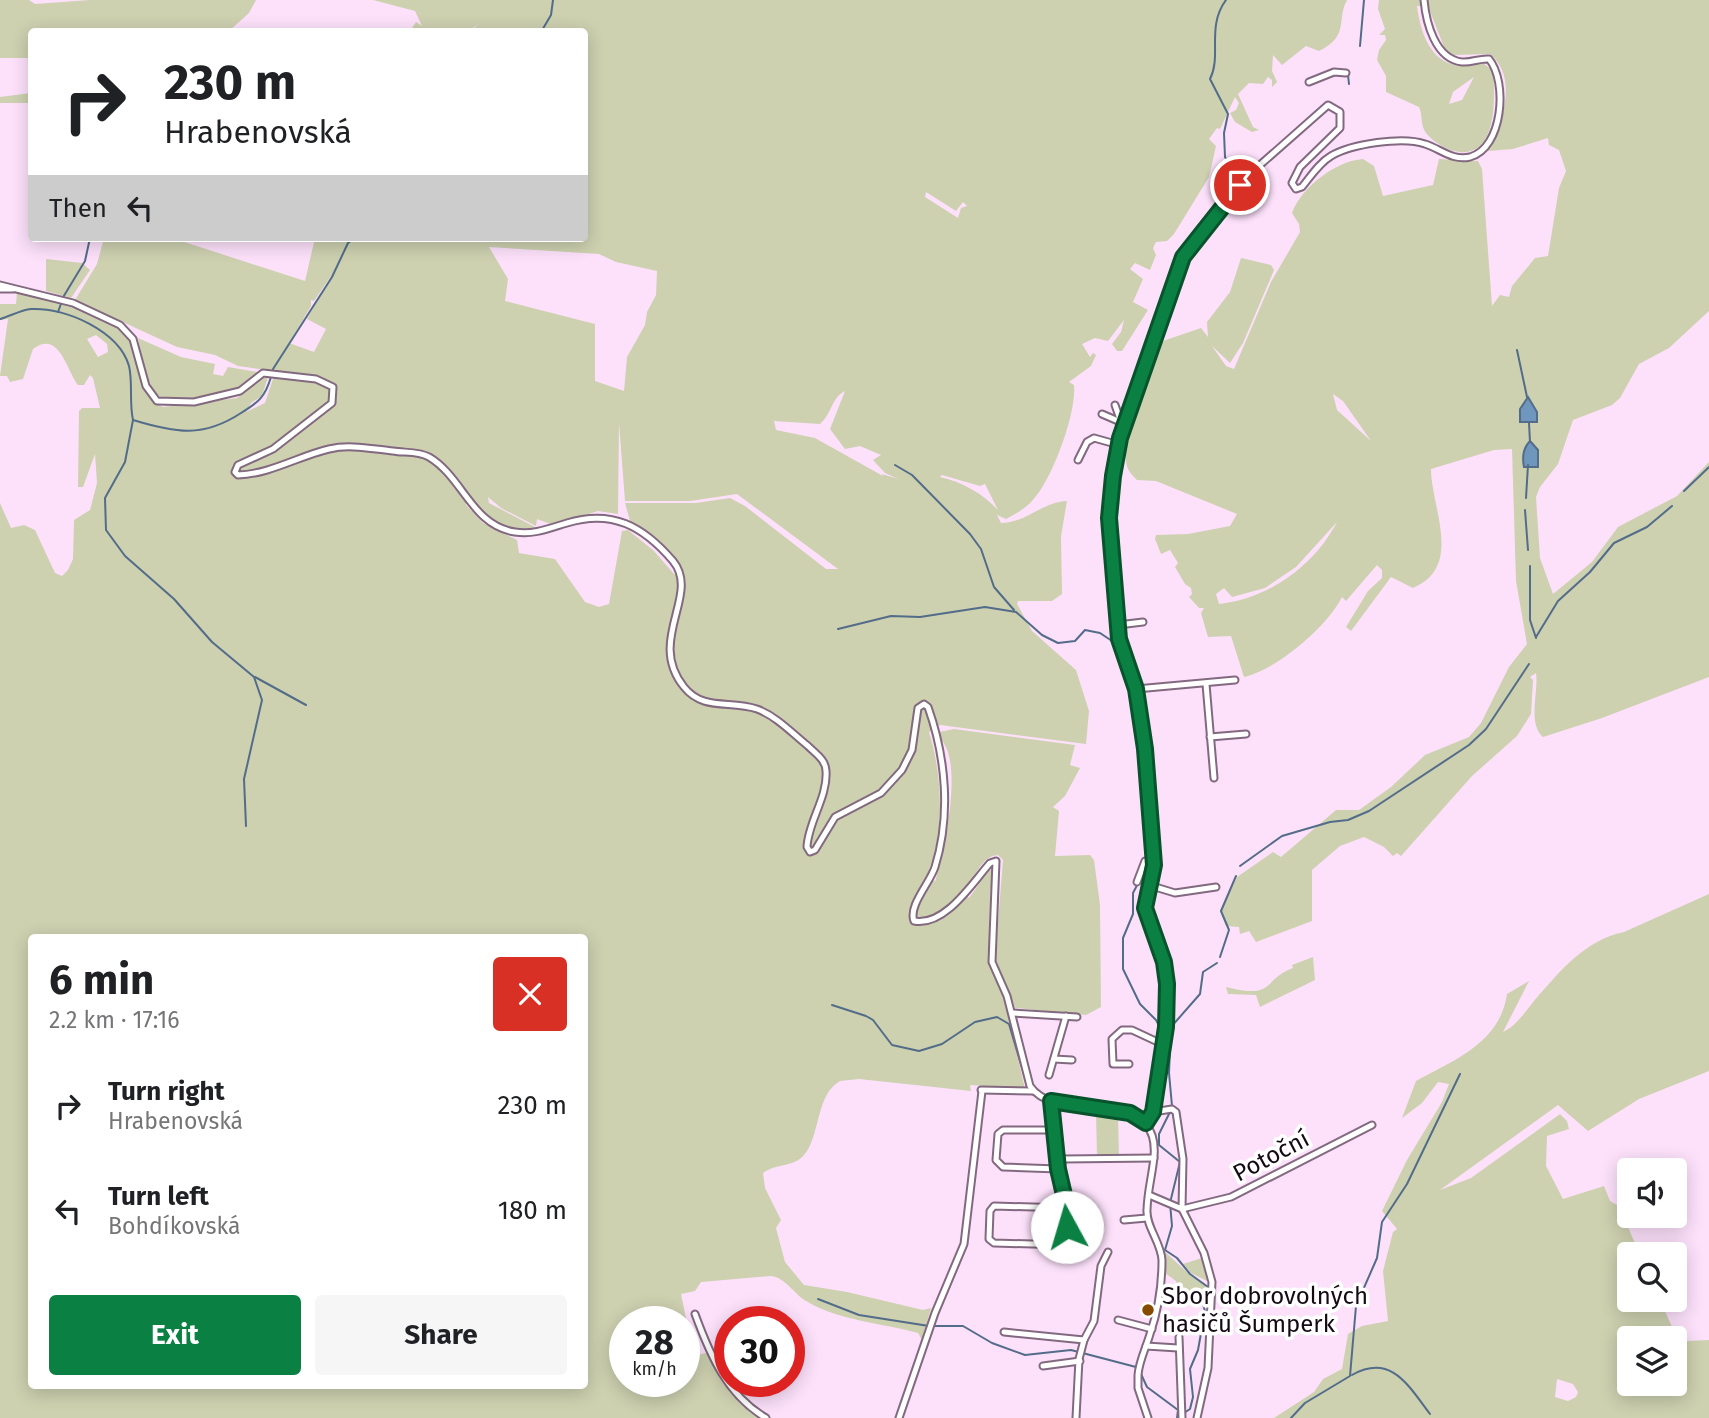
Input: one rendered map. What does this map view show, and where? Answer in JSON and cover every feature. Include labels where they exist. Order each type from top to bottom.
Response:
[{"type":"street","points":[[1146,1123],[1153,1112],[1166,1027],[1167,984],[1164,962],[1145,908],[1152,886],[1145,749],[1136,689],[1119,639],[1109,518],[1117,444],[1186,251],[1252,172],[1328,105],[1340,112],[1340,128],[1300,167],[1292,183],[1296,189],[1302,187],[1331,156],[1363,145],[1415,142],[1444,155],[1466,158],[1485,146],[1500,111],[1502,92],[1497,68],[1489,60],[1462,62],[1449,58],[1431,32],[1424,0]]},
{"type":"street","points":[[1309,82],[1334,72],[1346,73]]},
{"type":"street","points":[[0,287],[74,303],[120,325],[133,339],[146,386],[158,401],[194,402],[240,391],[263,373],[316,379],[333,387],[332,402],[273,449],[238,465],[235,472],[238,475],[289,465],[337,448],[420,454],[443,469],[483,517],[507,530],[536,532],[597,516],[622,521],[635,528],[673,561],[681,578],[681,597],[669,647],[672,666],[683,686],[706,704],[744,706],[766,713],[823,761],[826,776],[808,836],[810,852],[815,850],[835,817],[881,793],[896,778],[912,750],[918,708],[926,705],[943,763],[945,801],[935,867],[912,918],[914,922],[920,922],[955,905],[990,863],[996,861],[999,866],[992,962],[1012,1013],[1033,1091]]},
{"type":"street","points":[[1115,405],[1123,423]]},
{"type":"street","points":[[1102,414],[1123,423]]},
{"type":"street","points":[[1078,460],[1087,442],[1094,438],[1117,444]]},
{"type":"street","points":[[1118,625],[1143,622]]},
{"type":"street","points":[[1136,689],[1235,680]]},
{"type":"street","points":[[1206,684],[1214,778]]},
{"type":"street","points":[[1210,737],[1246,734]]},
{"type":"street","points":[[1137,882],[1151,858]]},
{"type":"street","points":[[1152,886],[1175,893],[1216,887]]},
{"type":"street","points":[[1012,1013],[1077,1017]]},
{"type":"street","points":[[1049,1075],[1066,1016]]},
{"type":"street","points":[[1129,1064],[1113,1064],[1112,1039],[1122,1030],[1132,1030],[1162,1044]]},
{"type":"street","points":[[1054,1059],[1072,1060]]},
{"type":"street","points":[[899,1418],[935,1313],[964,1244],[981,1090],[1033,1091],[1051,1101],[1130,1113],[1146,1123],[1154,1158],[1147,1218],[1159,1242],[1162,1260],[1159,1296],[1138,1381],[1148,1418]]},
{"type":"street","points":[[1051,1101],[1058,1169],[1067,1208],[1066,1245],[994,1243],[988,1235],[990,1211],[994,1206],[1067,1208]]},
{"type":"street","points":[[1153,1112],[1171,1110],[1177,1114],[1183,1159],[1182,1209],[1205,1253],[1212,1282],[1208,1368],[1197,1418]]},
{"type":"street","name":"Potoční","points":[[1182,1209],[1243,1192],[1265,1177],[1372,1125]]},
{"type":"street","points":[[1053,1130],[1003,1130],[998,1134],[996,1160],[1003,1167],[1058,1169]]},
{"type":"street","points":[[1063,1159],[1154,1158]]},
{"type":"street","points":[[1149,1195],[1182,1209]]},
{"type":"street","points":[[1124,1220],[1147,1218]]},
{"type":"street","points":[[1076,1418],[1084,1340],[1094,1321],[1101,1266],[1108,1252]]},
{"type":"street","points":[[1118,1320],[1152,1329]]},
{"type":"street","points":[[700,1328],[709,1353],[726,1380],[743,1402],[766,1418]]},
{"type":"street","points":[[1004,1332],[1084,1340]]},
{"type":"street","points":[[1179,1337],[1182,1416]]},
{"type":"street","points":[[1146,1346],[1178,1349]]},
{"type":"street","points":[[1043,1366],[1080,1361]]},
{"type":"green space","points":[[0,0],[29,0],[35,4],[90,0],[256,0],[249,13],[232,28],[28,28],[28,58],[0,58]]},
{"type":"green space","points":[[373,0],[1347,0],[1339,34],[1335,40],[1319,51],[1306,46],[1282,65],[1273,55],[1272,71],[1277,82],[1272,87],[1272,80],[1268,77],[1263,84],[1249,83],[1238,94],[1253,127],[1259,130],[1252,132],[1235,122],[1230,113],[1236,110],[1239,103],[1235,97],[1220,129],[1217,128],[1209,139],[1216,146],[1209,177],[1174,234],[1167,241],[1156,242],[1153,248],[1156,255],[1150,270],[1135,263],[1130,269],[1143,279],[1133,302],[1148,310],[1122,351],[1117,351],[1112,344],[1121,332],[1124,320],[1108,341],[1095,338],[1082,344],[1090,357],[1093,353],[1096,355],[1091,366],[1069,382],[1074,385],[1072,412],[1055,463],[1032,501],[1006,519],[997,515],[1001,523],[1010,522],[1058,502],[1067,501],[1061,536],[1062,594],[1052,601],[1018,601],[1017,604],[1032,631],[1076,670],[1089,711],[1086,744],[940,725],[929,732],[937,765],[940,801],[938,837],[929,870],[935,882],[946,835],[952,781],[948,752],[939,732],[954,729],[1075,745],[1070,765],[1080,768],[1065,796],[1053,807],[1059,811],[1055,856],[1090,855],[1094,860],[1100,905],[1101,1007],[1086,1015],[1015,1008],[995,959],[1003,860],[998,855],[992,856],[978,869],[964,891],[969,898],[989,870],[994,870],[990,894],[989,962],[1003,993],[1025,1089],[970,1085],[971,1091],[859,1079],[840,1081],[827,1095],[811,1143],[803,1157],[763,1173],[765,1188],[781,1220],[776,1228],[785,1262],[804,1285],[923,1310],[931,1308],[922,1340],[918,1333],[846,1317],[819,1308],[801,1298],[781,1280],[771,1276],[701,1282],[695,1291],[681,1294],[683,1306],[609,1306],[609,1397],[700,1397],[700,1354],[713,1351],[714,1397],[747,1397],[762,1412],[759,1418],[0,1418],[0,503],[11,528],[24,525],[35,530],[55,573],[62,576],[73,559],[74,520],[90,510],[97,483],[95,454],[83,487],[78,487],[79,411],[82,408],[100,408],[93,378],[90,375],[84,385],[78,385],[61,354],[49,344],[33,349],[23,379],[10,382],[7,376],[0,376],[8,319],[0,320],[0,304],[16,304],[17,292],[76,308],[118,328],[132,346],[148,394],[163,407],[237,398],[261,378],[268,377],[262,396],[251,403],[246,412],[265,403],[274,376],[317,383],[312,376],[238,366],[215,355],[177,347],[75,300],[97,264],[103,242],[184,242],[305,281],[314,242],[588,242],[588,28],[474,28],[480,23],[472,28],[412,28],[416,22],[422,26],[415,11]],"holes":[[[926,192],[956,211],[963,202],[967,206],[961,208],[958,218],[925,197]],[[489,247],[599,254],[616,262],[657,271],[656,295],[647,312],[645,325],[627,357],[624,391],[595,381],[595,324],[505,301],[508,279]],[[333,273],[307,319],[326,329],[314,352],[289,343],[311,306],[311,300],[314,301]],[[96,335],[107,344],[108,352],[98,357],[87,339]],[[845,391],[830,429],[845,449],[860,446],[881,455],[873,460],[885,473],[898,479],[882,474],[883,476],[815,438],[776,430],[774,421],[820,424],[840,394]],[[619,423],[625,501],[690,501],[737,494],[838,569],[826,569],[745,506],[730,498],[696,503],[625,503],[630,521],[674,557],[683,571],[674,574],[654,551],[628,530],[622,531],[609,604],[599,607],[585,602],[555,559],[519,553],[517,540],[483,523],[466,505],[467,496],[497,524],[516,530],[535,527],[489,503],[488,497],[501,508],[536,526],[537,519],[553,525],[598,511],[618,514]],[[942,475],[980,486],[985,484],[998,510],[972,489],[940,477]]]},
{"type":"green space","points":[[1379,0],[1709,0],[1709,311],[1669,348],[1639,364],[1620,398],[1612,405],[1573,420],[1558,464],[1540,487],[1536,497],[1540,558],[1553,594],[1592,562],[1618,527],[1677,496],[1709,462],[1709,677],[1602,718],[1543,737],[1538,731],[1535,715],[1536,673],[1530,677],[1533,680],[1531,714],[1517,736],[1472,776],[1401,856],[1397,853],[1393,856],[1384,847],[1364,837],[1340,846],[1312,870],[1312,921],[1256,942],[1249,931],[1240,934],[1239,927],[1226,926],[1220,911],[1237,877],[1273,852],[1281,857],[1336,810],[1359,810],[1391,787],[1425,755],[1469,737],[1481,723],[1509,667],[1527,644],[1516,581],[1512,449],[1494,450],[1431,469],[1441,551],[1437,566],[1428,578],[1413,588],[1391,577],[1351,631],[1346,627],[1368,591],[1382,578],[1382,570],[1377,565],[1346,601],[1342,597],[1325,621],[1299,646],[1270,666],[1244,677],[1231,636],[1208,637],[1201,613],[1204,608],[1199,608],[1189,597],[1192,594],[1191,588],[1185,584],[1175,567],[1178,563],[1170,550],[1161,554],[1155,539],[1156,535],[1188,534],[1230,526],[1237,514],[1156,481],[1137,480],[1127,464],[1126,450],[1133,420],[1160,342],[1201,328],[1208,337],[1207,322],[1230,292],[1241,258],[1271,265],[1274,270],[1243,343],[1230,363],[1212,346],[1226,366],[1234,369],[1271,282],[1300,232],[1299,224],[1292,213],[1296,204],[1320,177],[1341,165],[1363,159],[1374,166],[1383,196],[1433,185],[1439,159],[1478,161],[1482,169],[1492,306],[1500,295],[1509,297],[1512,286],[1535,258],[1548,256],[1559,188],[1566,171],[1559,150],[1549,145],[1548,138],[1513,149],[1488,151],[1505,101],[1504,75],[1499,64],[1490,54],[1452,55],[1444,47],[1428,6],[1417,6],[1423,33],[1435,54],[1455,65],[1483,63],[1493,71],[1492,122],[1481,144],[1472,151],[1460,152],[1433,140],[1424,130],[1419,107],[1386,92],[1386,76],[1377,60],[1379,50],[1386,40],[1385,35],[1379,35],[1385,29],[1378,9]],"holes":[[[1474,77],[1462,100],[1449,104],[1453,92]],[[1333,394],[1343,401],[1371,441],[1337,410]],[[1337,522],[1316,553],[1288,578],[1255,595],[1219,604],[1216,594],[1224,588],[1232,597],[1265,588],[1296,567]]]},
{"type":"green space","points":[[28,93],[28,103],[0,103],[0,97]]},
{"type":"green space","points":[[46,259],[82,263],[90,270],[71,298],[46,291]]},
{"type":"green space","points":[[138,338],[181,357],[215,364],[213,374],[223,376],[228,367],[257,372],[239,388],[216,396],[167,400],[149,383]]},
{"type":"green space","points":[[1709,894],[1709,1071],[1639,1099],[1588,1131],[1558,1105],[1440,1190],[1471,1178],[1560,1114],[1567,1121],[1569,1129],[1547,1136],[1546,1166],[1563,1199],[1604,1186],[1610,1201],[1617,1205],[1617,1228],[1628,1228],[1634,1242],[1617,1242],[1617,1312],[1665,1312],[1672,1326],[1617,1326],[1617,1396],[1687,1396],[1687,1341],[1709,1340],[1709,1418],[1274,1418],[1314,1392],[1323,1379],[1342,1369],[1348,1334],[1362,1326],[1388,1321],[1383,1271],[1393,1232],[1397,1229],[1382,1211],[1407,1160],[1442,1102],[1449,1084],[1438,1082],[1422,1103],[1402,1118],[1416,1081],[1460,1057],[1485,1038],[1503,1011],[1507,994],[1529,981],[1503,1032],[1516,1022],[1574,958],[1610,936]],"holes":[[[1557,1379],[1573,1384],[1578,1392],[1576,1397],[1568,1401],[1555,1397]]]},
{"type":"green space","points":[[1313,957],[1315,980],[1260,1007],[1256,995],[1228,994],[1226,987],[1261,990],[1276,977],[1293,968],[1292,965]]},
{"type":"green space","points":[[1096,1112],[1118,1116],[1119,1157],[1097,1156]]},
{"type":"green space","points":[[1164,1251],[1190,1275],[1206,1285],[1204,1294],[1177,1290],[1176,1281],[1165,1273]]},
{"type":"green space","points":[[1205,1257],[1211,1283],[1191,1273],[1183,1264]]},
{"type":"water","points":[[1528,397],[1537,412],[1537,422],[1520,422],[1520,409]]},
{"type":"water","points":[[1530,441],[1538,450],[1538,467],[1524,467],[1524,453]]},
{"type":"waterway","points":[[543,28],[551,15],[553,0]]},
{"type":"waterway","points":[[1226,0],[1217,20],[1215,61],[1210,79],[1228,114],[1224,133],[1225,157],[1238,179]]},
{"type":"waterway","points":[[1360,46],[1364,0]]},
{"type":"waterway","points":[[1348,75],[1349,84]]},
{"type":"waterway","points":[[1189,243],[1246,174]]},
{"type":"waterway","points":[[62,299],[85,261],[89,242]]},
{"type":"waterway","points":[[273,369],[332,277],[349,242]]},
{"type":"waterway","points":[[1130,397],[1183,250]]},
{"type":"waterway","points":[[58,312],[62,301]]},
{"type":"waterway","points":[[0,319],[31,309],[45,309],[74,317],[103,332],[123,353],[129,366],[133,420],[163,428],[201,430],[227,421],[257,402],[271,377]]},
{"type":"waterway","points":[[1517,350],[1527,397]]},
{"type":"waterway","points":[[133,420],[125,462],[105,498],[106,530],[125,556],[174,599],[212,642],[254,677],[262,700],[244,779],[246,826]]},
{"type":"waterway","points":[[1529,423],[1530,442]]},
{"type":"waterway","points":[[1117,442],[1121,426]]},
{"type":"waterway","points":[[1107,511],[1116,447]]},
{"type":"waterway","points":[[895,465],[912,475],[970,534],[981,549],[994,587],[1014,610]]},
{"type":"waterway","points":[[1526,498],[1528,465]]},
{"type":"waterway","points":[[1684,491],[1709,467]]},
{"type":"waterway","points":[[1536,637],[1558,601],[1590,572],[1614,543],[1647,527],[1672,506]]},
{"type":"waterway","points":[[1525,510],[1528,550]]},
{"type":"waterway","points":[[1107,520],[1111,573]]},
{"type":"waterway","points":[[1530,566],[1530,620],[1536,638]]},
{"type":"waterway","points":[[838,629],[891,616],[920,617],[985,607],[1016,612],[1042,635],[1058,643],[1075,641],[1085,630],[1100,633],[1115,643]]},
{"type":"waterway","points":[[1115,621],[1116,640],[1133,697],[1134,727],[1142,769],[1150,856]]},
{"type":"waterway","points":[[1240,866],[1282,836],[1330,822],[1348,820],[1369,811],[1469,745],[1486,729],[1529,664]]},
{"type":"waterway","points":[[255,677],[306,705]]},
{"type":"waterway","points":[[1143,874],[1133,893],[1133,914],[1123,938],[1123,969],[1140,1004],[1156,1020],[1163,1033]]},
{"type":"waterway","points":[[1220,957],[1229,930],[1221,911],[1236,876]]},
{"type":"waterway","points":[[1172,1106],[1169,1073],[1171,1027],[1200,994],[1203,972],[1217,963]]},
{"type":"waterway","points":[[832,1005],[873,1020],[892,1045],[919,1051],[942,1044],[975,1022],[997,1017],[1009,1024],[1028,1088]]},
{"type":"waterway","points":[[1291,1418],[1305,1403],[1350,1376],[1356,1306],[1377,1258],[1382,1222],[1407,1184],[1460,1074]]},
{"type":"waterway","points":[[1170,1112],[1159,1134],[1159,1145],[1180,1162],[1170,1203],[1172,1226],[1165,1250],[1208,1287],[1202,1301],[1205,1311],[1198,1350],[1190,1369],[1193,1397],[1190,1409],[1184,1413]]},
{"type":"waterway","points":[[818,1299],[859,1315],[929,1326]]},
{"type":"waterway","points":[[934,1326],[963,1326],[992,1343],[1025,1355],[1071,1350],[1136,1367]]},
{"type":"waterway","points":[[1352,1375],[1366,1369],[1388,1370],[1406,1383],[1430,1414]]},
{"type":"waterway","points":[[1141,1374],[1147,1387],[1178,1410],[1177,1418]]},
{"type":"place","name":"Sbor dobrovolných hasičů Šumperk","points":[[1148,1310]]},
{"type":"route","points":[[1067,1227],[1067,1208],[1058,1169],[1051,1101],[1130,1113],[1139,1116],[1146,1123],[1153,1112],[1157,1094],[1166,1027],[1167,984],[1164,962],[1145,908],[1155,872],[1145,749],[1136,689],[1119,639],[1109,518],[1113,476],[1120,438],[1183,257],[1240,185]]}]
